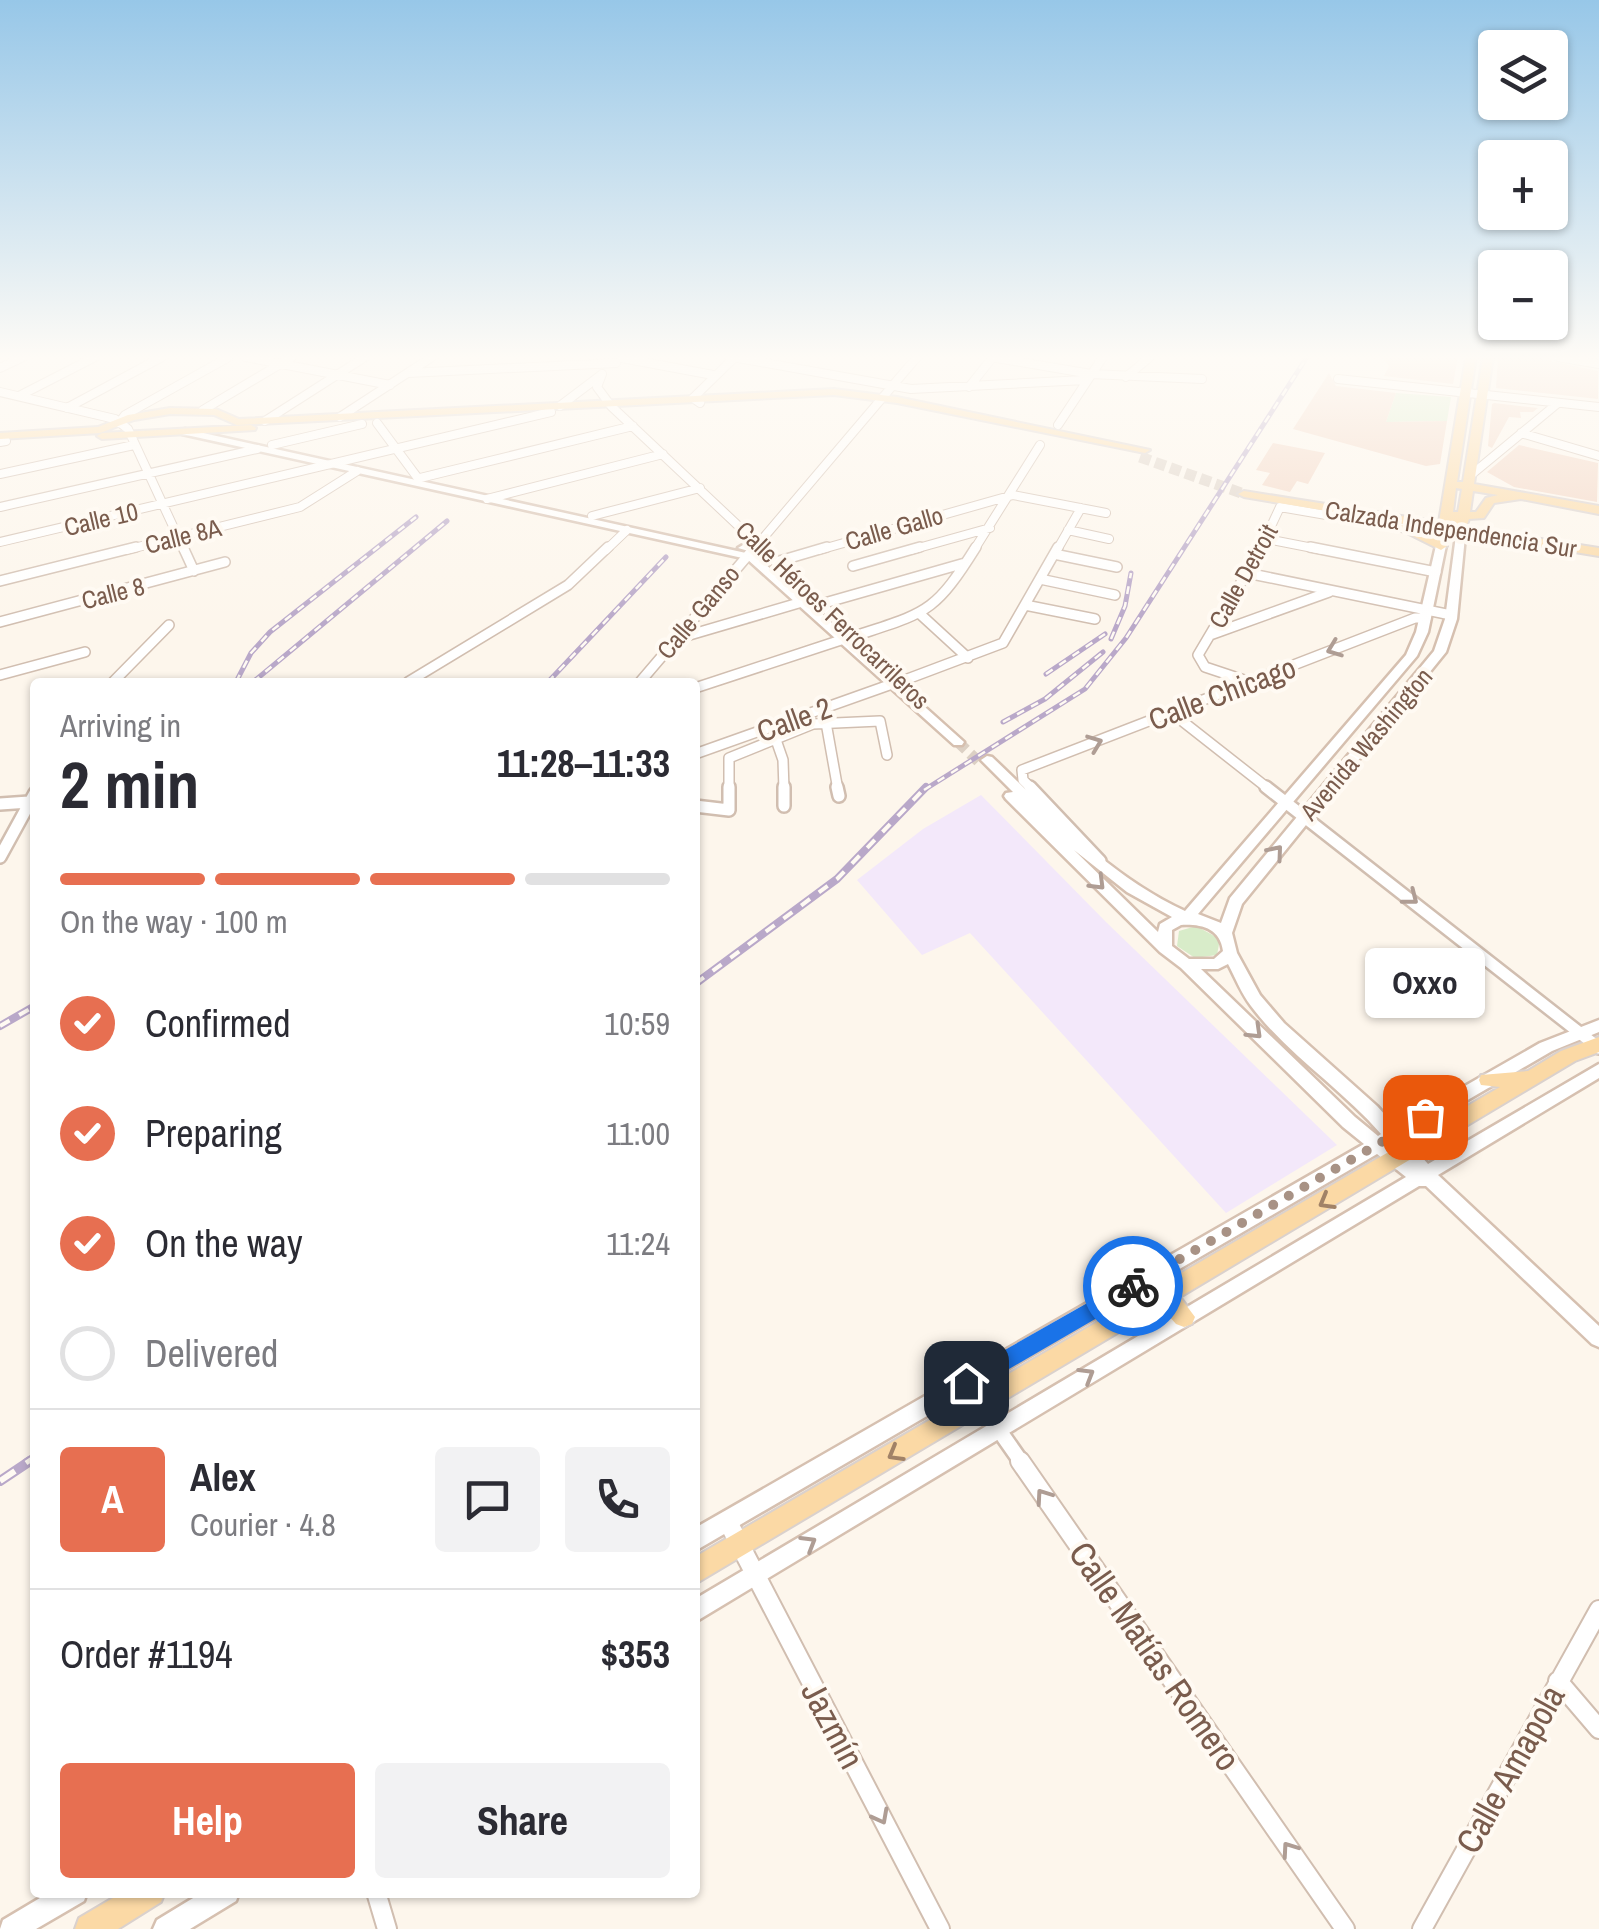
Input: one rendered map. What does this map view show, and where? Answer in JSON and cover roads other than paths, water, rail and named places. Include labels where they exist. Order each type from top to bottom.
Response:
[{"type":"main road","points":[[249,447],[627,530],[750,549]]},
{"type":"main road","points":[[277,447],[750,549],[772,558]]},
{"type":"main road","points":[[1112,447],[1143,453]]},
{"type":"main road","name":"Avenida Washington","points":[[1187,918],[1403,668],[1418,645],[1436,572],[1458,447]]},
{"type":"main road","name":"Avenida Washington","points":[[1224,932],[1235,902],[1440,652],[1451,615],[1475,447]]},
{"type":"main road","points":[[1453,484],[1470,481],[1521,496],[1599,510]]},
{"type":"main road","name":"Calzada Independencia Sur","points":[[1446,521],[1247,490],[1382,518],[1462,522],[1599,552]]},
{"type":"main road","points":[[1462,522],[1480,515],[1495,498],[1521,496]]},
{"type":"main road","points":[[1382,518],[1441,546]]},
{"type":"main road","name":"Calle Héroes Ferrocarrileros","points":[[750,549],[758,562],[802,602],[962,741]]},
{"type":"main road","name":"Calle Héroes Ferrocarrileros","points":[[772,558],[821,604],[848,638]]},
{"type":"main road","points":[[1385,1140],[1263,1012],[1230,953],[1224,932],[1208,922],[1165,909],[1100,861],[984,762],[1127,913],[1440,1189],[1599,1338]]},
{"type":"main road","points":[[1127,913],[1165,909]]},
{"type":"main road","points":[[1165,948],[1165,928],[1187,918]]},
{"type":"main road","points":[[1186,964],[1208,967],[1230,953]]},
{"type":"main road","points":[[700,1608],[1389,1194],[1446,1131],[1595,1039]]},
{"type":"main road","points":[[700,1537],[1488,1080],[1595,1039]]},
{"type":"main road","points":[[1557,1063],[1578,1080]]},
{"type":"main road","points":[[700,1569],[1370,1176],[1466,1147],[1599,1070]]},
{"type":"main road","points":[[1488,1080],[1536,1076],[1560,1092]]},
{"type":"main road","points":[[1472,1115],[1492,1132]]},
{"type":"main road","points":[[1446,1131],[1466,1147]]},
{"type":"main road","points":[[1370,1176],[1389,1194]]},
{"type":"main road","points":[[1166,1296],[1184,1317]]},
{"type":"main road","points":[[12,1929],[65,1898]]},
{"type":"main road","points":[[90,1929],[141,1898]]},
{"type":"main road","points":[[166,1929],[217,1898]]},
{"type":"street","points":[[0,474],[106,447]]},
{"type":"street","points":[[136,447],[194,571]]},
{"type":"street","name":"Calle 10","points":[[0,542],[406,447]]},
{"type":"street","points":[[398,449],[418,478],[546,447]]},
{"type":"street","name":"Calle Héroes Ferrocarrileros","points":[[656,447],[700,488],[750,549]]},
{"type":"street","name":"Calle Ganso","points":[[643,678],[837,447]]},
{"type":"street","points":[[700,686],[920,614],[946,595],[1013,494],[1039,447]]},
{"type":"street","points":[[1470,481],[1507,447]]},
{"type":"street","points":[[1569,447],[1599,456]]},
{"type":"street","points":[[0,506],[257,449]]},
{"type":"street","points":[[487,499],[663,454]]},
{"type":"street","name":"Calle 8A","points":[[0,581],[304,506],[357,471]]},
{"type":"street","points":[[592,516],[700,488]]},
{"type":"street","points":[[1013,494],[1106,513]]},
{"type":"street","name":"Calle Gallo","points":[[772,558],[1013,494]]},
{"type":"street","name":"Calle Detroit","points":[[1250,682],[1198,662],[1267,539],[1280,507],[1413,530]]},
{"type":"street","name":"Calle 2","points":[[700,752],[1003,643],[1081,508]]},
{"type":"street","points":[[854,566],[990,528]]},
{"type":"street","points":[[415,678],[568,585],[627,530]]},
{"type":"street","points":[[1068,530],[1109,539]]},
{"type":"street","points":[[1267,539],[1436,572]]},
{"type":"street","points":[[1054,554],[1117,568]]},
{"type":"street","name":"Calle 8","points":[[0,622],[225,562]]},
{"type":"street","points":[[821,604],[966,563]]},
{"type":"street","points":[[1248,573],[1427,614],[1451,615]]},
{"type":"street","points":[[1040,579],[1115,595]]},
{"type":"street","points":[[1210,635],[1333,590]]},
{"type":"street","points":[[674,640],[802,602]]},
{"type":"street","points":[[1024,605],[1095,619]]},
{"type":"street","points":[[920,614],[968,658]]},
{"type":"street","name":"Calle Chicago","points":[[1100,861],[1020,775],[1427,614]]},
{"type":"street","points":[[117,678],[169,626]]},
{"type":"street","points":[[0,675],[84,652]]},
{"type":"street","points":[[818,710],[828,721],[838,796]]},
{"type":"street","points":[[1172,713],[1595,1039]]},
{"type":"street","points":[[700,806],[730,808],[729,758],[776,737],[828,721],[880,721],[886,755]]},
{"type":"street","points":[[776,737],[783,760],[784,806]]},
{"type":"street","points":[[0,804],[30,798]]},
{"type":"street","points":[[0,857],[7,852],[30,802]]},
{"type":"street","name":"Calle Matías Romero","points":[[966,1383],[1344,1929]]},
{"type":"street","name":"Jazmín","points":[[728,1522],[940,1929]]},
{"type":"street","name":"Calle Amapola","points":[[1422,1929],[1599,1610]]},
{"type":"street","points":[[1558,1681],[1599,1729]]},
{"type":"street","points":[[378,1898],[387,1929]]},
{"type":"tunnel","points":[[1140,457],[1244,494]]},
{"type":"tunnel","points":[[958,742],[981,764]]},
{"type":"railway","points":[[924,790],[1085,689],[1126,638],[1249,447]]},
{"type":"railway","points":[[238,678],[251,653],[270,632],[416,517]]},
{"type":"railway","points":[[258,678],[447,521]]},
{"type":"railway","points":[[552,678],[666,557]]},
{"type":"railway","points":[[1111,639],[1125,606],[1131,573]]},
{"type":"railway","points":[[1046,674],[1105,634]]},
{"type":"railway","points":[[1003,722],[1045,699],[1103,652]]},
{"type":"railway","points":[[700,980],[837,879],[926,787]]},
{"type":"railway","points":[[0,1026],[30,1009]]},
{"type":"railway","points":[[26,1463],[30,1460]]},
{"type":"railway","points":[[0,1481],[30,1461]]},
{"type":"place","name":"Oxxo","points":[[1425,1117]]}]
